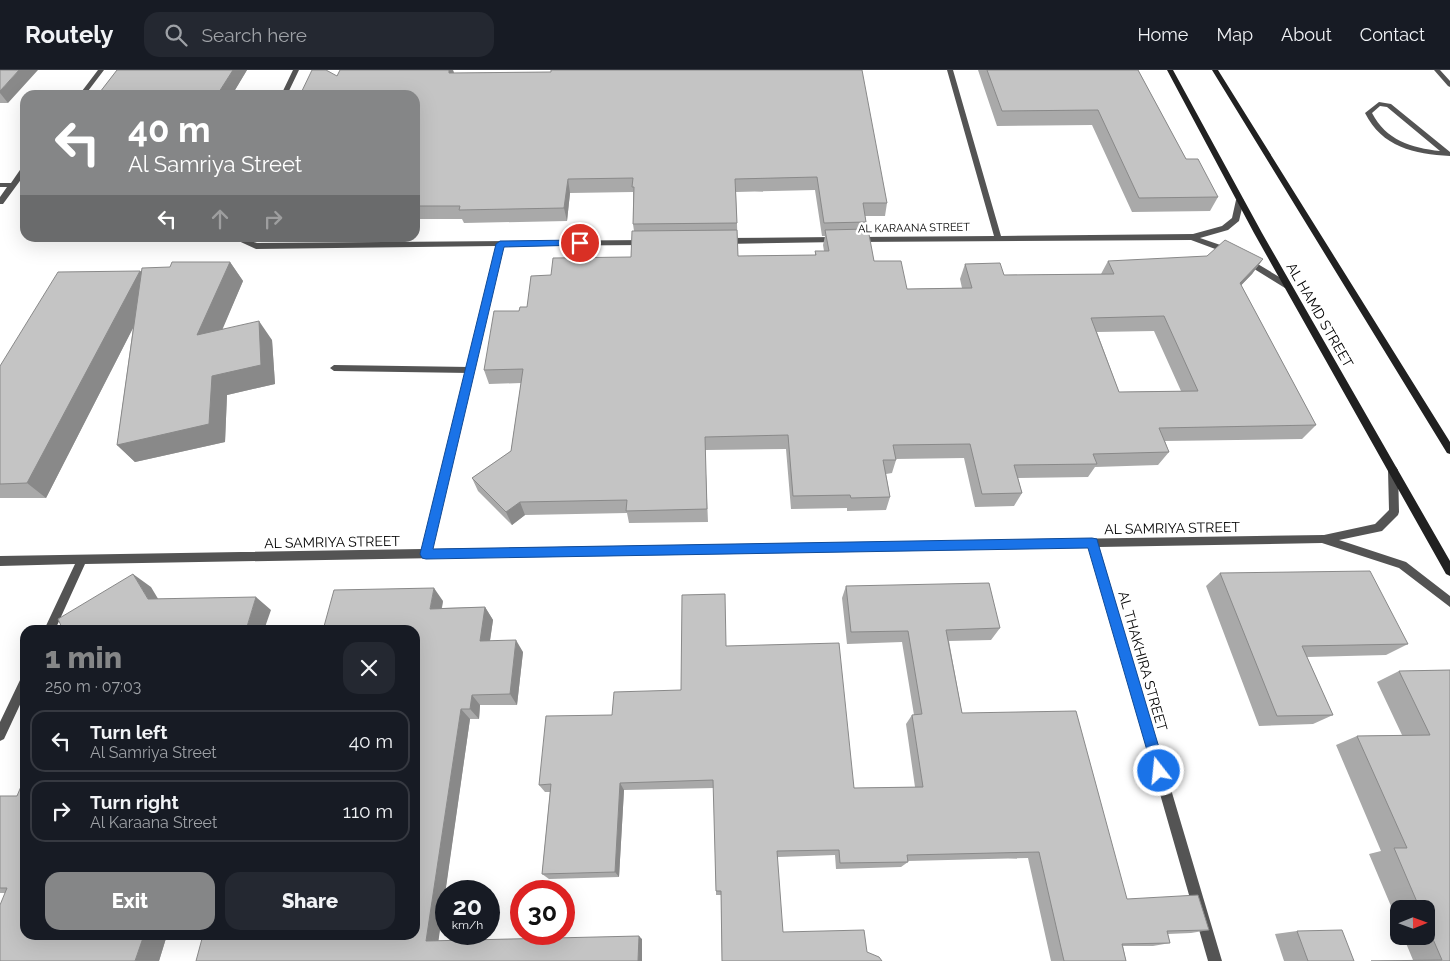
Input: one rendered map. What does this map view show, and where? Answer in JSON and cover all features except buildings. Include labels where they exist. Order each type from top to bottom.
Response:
[{"type":"street","points":[[86,90],[101,70]]},
{"type":"street","points":[[286,90],[296,70]]},
{"type":"street","points":[[950,70],[998,238]]},
{"type":"street","name":"AL HAMD STREET","points":[[1170,70],[1288,286],[1450,571]]},
{"type":"street","points":[[1215,70],[1450,450]]},
{"type":"street","points":[[1437,70],[1450,84]]},
{"type":"street","points":[[1379,104],[1388,105],[1449,154],[1420,152],[1392,141],[1373,126],[1368,113],[1379,104]]},
{"type":"street","points":[[0,202],[20,176]]},
{"type":"street","points":[[0,185],[13,185]]},
{"type":"street","name":"AL KARAANA STREET","points":[[719,241],[1192,237],[1225,228],[1236,219],[1240,200]]},
{"type":"street","name":"AL KARAANA STREET","points":[[1192,237],[1214,244],[1244,258],[1288,286]]},
{"type":"street","points":[[246,242],[256,246],[660,242]]},
{"type":"street","points":[[426,554],[500,244]]},
{"type":"street","points":[[334,368],[470,370]]},
{"type":"street","name":"AL SAMRIYA STREET","points":[[0,561],[1324,539],[1378,528],[1394,512],[1393,470]]},
{"type":"street","name":"AL SAMRIYA STREET","points":[[1324,539],[1402,565],[1450,602]]},
{"type":"street","name":"AL THAKHIRA STREET","points":[[1092,543],[1215,961]]},
{"type":"street","points":[[51,625],[82,560]]},
{"type":"street","points":[[0,735],[20,693]]},
{"type":"route","points":[[580,243],[500,244],[426,554],[1092,543],[1159,771]]}]
